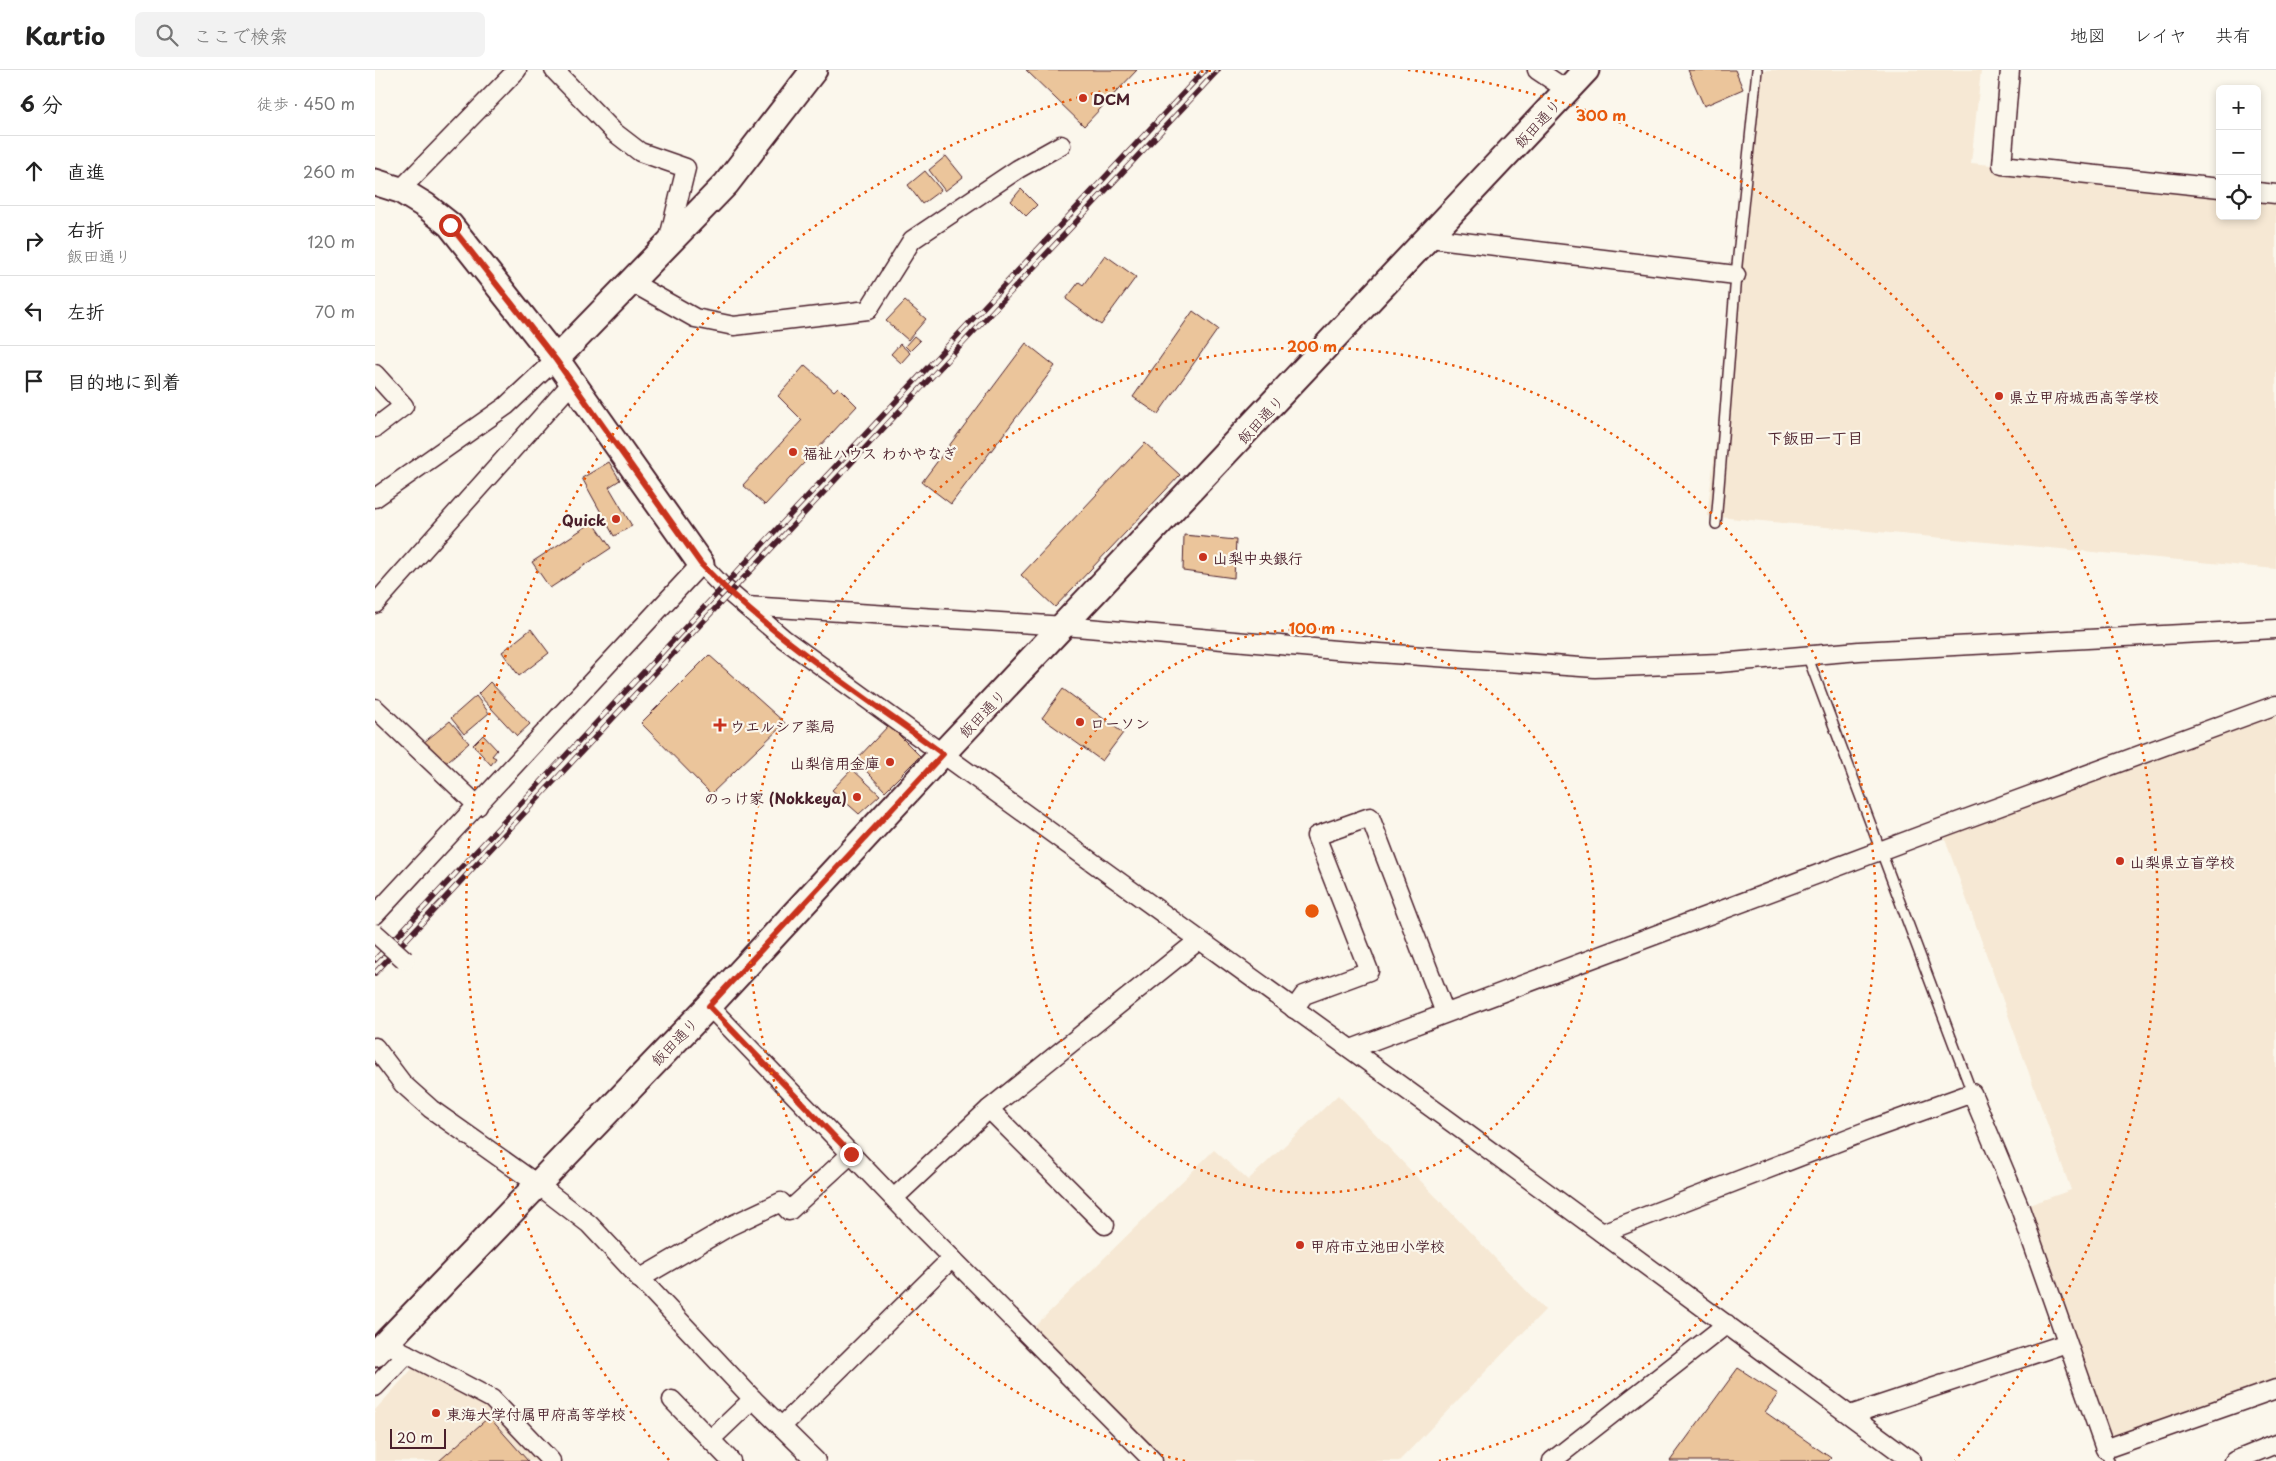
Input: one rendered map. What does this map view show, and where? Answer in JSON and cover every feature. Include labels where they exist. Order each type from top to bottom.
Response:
[{"type":"main road","points":[[556,360],[726,184],[814,70]]},
{"type":"main road","name":"飯田通り","points":[[389,1350],[537,1184],[709,1006],[943,754],[1586,70]]},
{"type":"main road","points":[[375,182],[400,190],[426,206],[450,225],[556,360],[571,384],[701,564]]},
{"type":"street","points":[[400,190],[517,70]]},
{"type":"street","points":[[554,70],[613,132],[640,152],[686,168],[667,246]]},
{"type":"street","points":[[1537,70],[1567,90]]},
{"type":"street","points":[[2010,70],[2002,166],[2216,188]]},
{"type":"street","points":[[631,282],[695,318],[734,326],[867,310],[912,240],[1018,169],[1061,145]]},
{"type":"street","points":[[2261,192],[2276,194]]},
{"type":"street","points":[[1430,238],[1736,275]]},
{"type":"street","points":[[375,498],[506,406],[556,360]]},
{"type":"street","points":[[375,374],[404,406],[375,428]]},
{"type":"street","points":[[375,604],[571,384]]},
{"type":"street","points":[[375,915],[701,564],[784,639],[1351,1049],[1912,1461]]},
{"type":"street","points":[[746,606],[1065,626],[1326,649],[1595,668],[1719,663],[1807,655],[2276,630]]},
{"type":"street","points":[[1351,1049],[2276,705]]},
{"type":"street","points":[[375,708],[478,806]]},
{"type":"street","points":[[1294,1009],[1304,995],[1369,971],[1316,836],[1370,817],[1445,1013]]},
{"type":"street","points":[[375,933],[405,960]]},
{"type":"street","points":[[894,1198],[989,1108],[1199,940]]},
{"type":"street","points":[[709,1006],[952,1258],[1153,1461]]},
{"type":"street","points":[[375,1047],[403,1084],[431,1109],[537,1184],[589,1224],[753,1399],[816,1461]]},
{"type":"street","points":[[1602,1233],[1869,1130],[1972,1093],[2020,1208],[2107,1455],[2276,1389]]},
{"type":"street","points":[[989,1108],[1105,1226]]},
{"type":"street","points":[[639,1278],[730,1226],[781,1202],[789,1211],[851,1154]]},
{"type":"street","points":[[781,1427],[952,1258]]},
{"type":"street","points":[[1552,1461],[1727,1324]]},
{"type":"street","points":[[1850,1415],[2067,1343]]},
{"type":"street","points":[[375,1387],[389,1350],[493,1398],[551,1461]]},
{"type":"street","points":[[711,1440],[753,1399]]},
{"type":"street","points":[[672,1400],[731,1461]]},
{"type":"street","points":[[2234,1461],[2276,1444]]},
{"type":"lane","points":[[1716,524],[1736,275],[1757,70]]},
{"type":"lane","points":[[1807,655],[1972,1093]]},
{"type":"shaded area","name":"県立甲府城西高等学校","points":[[1761,70],[1981,70],[1971,163],[2216,187],[2216,220],[2261,220],[2261,191],[2276,193],[2276,569],[1707,516]]},
{"type":"shaded area","points":[[2276,705],[2276,1389],[2105,1449],[2020,1208],[2071,1190],[1941,828]]},
{"type":"shaded area","name":"甲府市立池田小学校","points":[[1338,1095],[1545,1310],[1399,1461],[1160,1461],[1029,1332],[1214,1150],[1248,1180]]},
{"type":"shaded area","name":"東海大学付属甲府高等学校","points":[[413,1368],[489,1407],[541,1461],[375,1461],[375,1410]]},
{"type":"building","name":"DCM","points":[[1026,70],[1137,70],[1084,126]]},
{"type":"building","points":[[1688,70],[1735,70],[1743,89],[1704,106]]},
{"type":"building","points":[[946,156],[963,177],[945,191],[929,170]]},
{"type":"building","points":[[925,171],[941,190],[922,204],[908,185]]},
{"type":"building","points":[[1021,189],[1037,205],[1026,216],[1011,201]]},
{"type":"building","points":[[1105,255],[1136,277],[1101,325],[1066,299],[1079,282],[1083,285]]},
{"type":"building","points":[[905,301],[926,319],[908,340],[886,321]]},
{"type":"building","points":[[1193,311],[1218,329],[1158,414],[1133,397]]},
{"type":"building","points":[[914,336],[920,341],[910,351],[905,346]]},
{"type":"building","points":[[1026,343],[1055,366],[951,504],[922,482]]},
{"type":"building","points":[[900,344],[910,353],[901,363],[891,354]]},
{"type":"building","name":"福祉ハウス わかやなぎ","points":[[805,365],[834,391],[838,387],[857,406],[765,505],[743,485],[802,420],[778,396]]},
{"type":"building","points":[[1145,443],[1180,475],[1055,607],[1021,575]]},
{"type":"building","points":[[609,462],[620,480],[609,487],[632,526],[614,536],[582,478]]},
{"type":"building","points":[[593,522],[611,548],[550,588],[532,562]]},
{"type":"building","points":[[1184,535],[1236,540],[1234,578],[1183,571]]},
{"type":"building","points":[[531,629],[549,653],[519,676],[502,652]]},
{"type":"building","points":[[709,655],[785,723],[711,794],[641,723]]},
{"type":"building","points":[[490,682],[530,724],[517,736],[478,694]]},
{"type":"building","points":[[1063,689],[1123,733],[1102,761],[1042,718]]},
{"type":"building","points":[[476,696],[489,713],[464,734],[451,718]]},
{"type":"building","points":[[450,721],[469,743],[442,766],[423,743]]},
{"type":"building","points":[[889,725],[920,756],[885,791],[856,760]]},
{"type":"building","points":[[483,735],[497,750],[492,756],[496,758],[491,765],[473,745]]},
{"type":"building","points":[[852,769],[880,795],[859,814],[832,790]]},
{"type":"building","points":[[1738,1368],[1778,1394],[1765,1412],[1831,1458],[1828,1461],[1670,1461]]},
{"type":"building","points":[[489,1417],[528,1461],[439,1461]]},
{"type":"railway","points":[[375,960],[1205,70]]},
{"type":"railway","points":[[375,973],[1218,70]]},
{"type":"place","name":"DCM","points":[[1083,98]]},
{"type":"place","name":"県立甲府城西高等学校","points":[[1999,396]]},
{"type":"place","name":"福祉ハウス わかやなぎ","points":[[793,452]]},
{"type":"place","name":"Quick","points":[[616,519]]},
{"type":"place","name":"山梨中央銀行","points":[[1203,557]]},
{"type":"place","name":"ローソン","points":[[1080,722]]},
{"type":"place","name":"ウエルシア薬局","points":[[720,725]]},
{"type":"place","name":"山梨信用金庫","points":[[890,762]]},
{"type":"place","name":"のっけ家 (Nokkeya)","points":[[857,797]]},
{"type":"place","name":"山梨県立盲学校","points":[[2120,861]]},
{"type":"place","name":"甲府市立池田小学校","points":[[1300,1245]]},
{"type":"place","name":"東海大学付属甲府高等学校","points":[[436,1413]]},
{"type":"district","name":"下飯田一丁目","points":[[1815,437]]},
{"type":"route","points":[[450,225],[556,360],[571,384],[619,447],[701,564],[723,587],[784,639],[943,754],[709,1006],[851,1154]]}]
